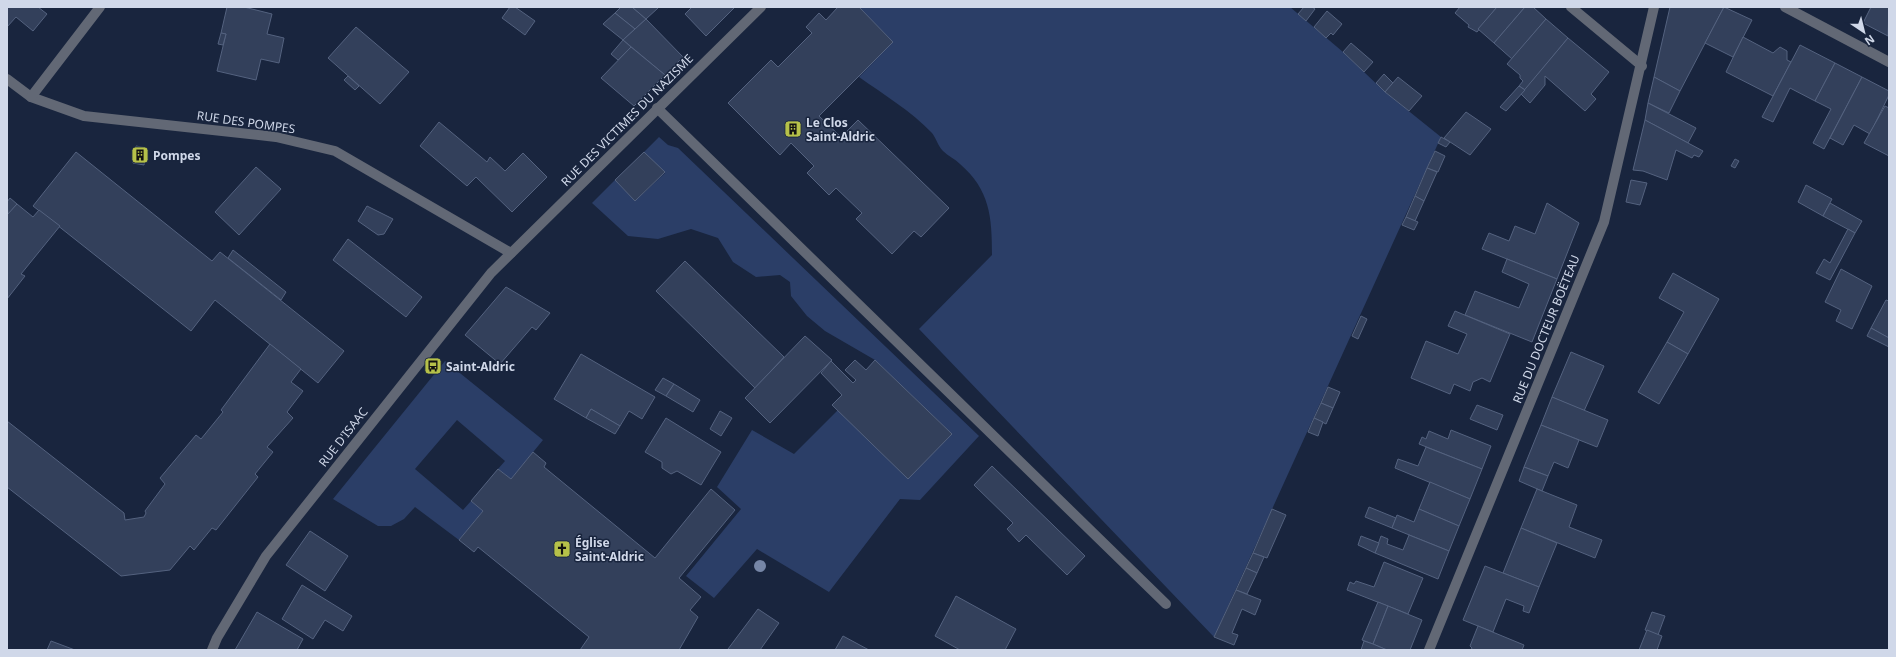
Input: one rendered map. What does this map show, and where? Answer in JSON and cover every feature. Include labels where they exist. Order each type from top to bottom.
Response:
[{"type":"street","points":[[31,97],[100,7]]},
{"type":"street","name":"RUE DES VICTIMES DU NAZISME","points":[[511,253],[761,7]]},
{"type":"street","points":[[1571,7],[1642,66]]},
{"type":"street","name":"RUE DU DOCTEUR BOËTEAU","points":[[1429,650],[1604,222],[1642,66],[1654,7]]},
{"type":"street","points":[[1785,7],[1889,62]]},
{"type":"street","name":"RUE DES POMPES","points":[[7,79],[31,97],[84,116],[276,137],[335,150],[511,253]]},
{"type":"street","points":[[657,108],[1166,604]]},
{"type":"street","name":"RUE D'ISAAC","points":[[212,650],[217,638],[266,556],[491,273],[511,253]]},
{"type":"shaded area","points":[[859,7],[1290,7],[1343,52],[1385,92],[1441,137],[1214,637],[919,329],[992,255],[990,216],[978,184],[960,164],[943,151],[932,133],[906,110],[859,77],[893,42]]},
{"type":"shaded area","points":[[659,137],[668,145],[678,148],[979,436],[920,500],[900,499],[829,592],[757,549],[714,598],[686,576],[741,509],[717,487],[752,430],[794,454],[838,410],[952,434],[875,360],[825,331],[807,316],[791,296],[790,282],[780,275],[756,277],[733,262],[718,238],[691,229],[658,239],[628,236],[592,203],[615,180],[635,201],[665,173],[644,152]]},
{"type":"shaded area","points":[[445,361],[543,440],[511,479],[498,469],[505,461],[457,420],[415,469],[463,510],[471,501],[483,511],[459,540],[415,507],[404,519],[391,526],[378,526],[333,499]]},
{"type":"building","points":[[7,7],[38,7],[47,14],[33,31],[16,17],[7,27]]},
{"type":"building","points":[[227,7],[244,7],[272,14],[267,34],[284,38],[279,63],[261,59],[256,80],[217,71],[226,34],[221,33]]},
{"type":"building","points":[[510,7],[515,7],[535,21],[525,35],[502,18]]},
{"type":"building","points":[[621,7],[632,7],[646,19],[635,29],[615,13]]},
{"type":"building","points":[[632,7],[656,7],[658,8],[646,19]]},
{"type":"building","points":[[692,7],[735,7],[706,36],[685,14]]},
{"type":"building","name":"Le Clos Saint-Aldric","points":[[838,7],[859,7],[893,42],[819,116],[841,137],[858,120],[949,208],[921,237],[914,231],[892,254],[856,219],[862,213],[836,188],[829,195],[807,173],[814,166],[791,143],[780,155],[728,103],[771,60],[778,67],[812,33],[806,27],[819,13],[826,20]]},
{"type":"building","points":[[1304,7],[1312,7],[1315,9],[1306,21],[1298,14]]},
{"type":"building","points":[[1460,7],[1497,7],[1477,32],[1468,27],[1469,25],[1455,13]]},
{"type":"building","points":[[1497,7],[1525,7],[1494,43],[1478,29]]},
{"type":"building","points":[[1525,7],[1533,7],[1546,19],[1512,59],[1494,43]]},
{"type":"building","points":[[1670,7],[1724,7],[1680,91],[1654,77]]},
{"type":"building","points":[[1724,7],[1752,20],[1733,57],[1705,43]]},
{"type":"building","points":[[1871,7],[1889,7],[1888,36],[1863,23]]},
{"type":"building","points":[[1327,11],[1342,24],[1333,35],[1331,33],[1326,38],[1314,27]]},
{"type":"building","points":[[615,13],[635,29],[623,40],[603,24]]},
{"type":"building","points":[[646,19],[683,57],[665,75],[623,40]]},
{"type":"building","points":[[1546,19],[1568,38],[1525,90],[1519,86],[1523,81],[1520,78],[1520,75],[1507,64]]},
{"type":"building","points":[[356,27],[409,72],[380,104],[328,58]]},
{"type":"building","points":[[221,33],[226,34],[223,45],[218,44]]},
{"type":"building","points":[[1743,37],[1773,53],[1780,47],[1787,51],[1787,60],[1791,62],[1773,96],[1726,72]]},
{"type":"building","points":[[1568,38],[1609,72],[1591,94],[1596,99],[1585,111],[1545,76],[1545,85],[1530,103],[1521,94]]},
{"type":"building","points":[[623,40],[631,47],[618,60],[611,54]]},
{"type":"building","points":[[1351,43],[1373,62],[1364,72],[1343,52]]},
{"type":"building","points":[[1800,45],[1835,63],[1815,101],[1790,88],[1773,122],[1762,117]]},
{"type":"building","points":[[631,47],[665,75],[634,106],[601,78]]},
{"type":"building","points":[[1835,63],[1862,77],[1824,149],[1813,143],[1831,109],[1815,101]]},
{"type":"building","points":[[1384,74],[1393,83],[1385,92],[1376,83]]},
{"type":"building","points":[[348,76],[359,86],[355,90],[344,80]]},
{"type":"building","points":[[1398,77],[1422,96],[1409,111],[1385,92]]},
{"type":"building","points":[[1654,77],[1680,91],[1669,113],[1648,103]]},
{"type":"building","points":[[1862,77],[1889,91],[1889,95],[1870,134],[1854,125],[1843,145],[1830,138]]},
{"type":"building","points":[[1519,86],[1525,90],[1506,111],[1500,107]]},
{"type":"building","points":[[1648,103],[1696,128],[1688,143],[1645,120]]},
{"type":"building","points":[[1885,106],[1889,108],[1889,156],[1864,143]]},
{"type":"building","points":[[1466,112],[1491,129],[1470,155],[1444,138]]},
{"type":"building","points":[[1645,120],[1703,151],[1699,157],[1694,155],[1692,158],[1676,150],[1667,180],[1643,171],[1633,170]]},
{"type":"building","points":[[439,122],[487,162],[490,157],[505,171],[523,153],[547,177],[512,212],[476,177],[467,186],[420,146]]},
{"type":"building","points":[[1441,137],[1450,142],[1446,147],[1438,143]]},
{"type":"building","name":"Pompes","points":[[136,146],[147,148],[144,165],[133,163]]},
{"type":"building","points":[[1435,151],[1445,156],[1438,172],[1427,168]]},
{"type":"building","points":[[76,152],[212,261],[220,252],[344,351],[318,383],[215,300],[191,331],[33,206]]},
{"type":"building","points":[[644,152],[665,172],[635,201],[615,180]]},
{"type":"building","points":[[1735,159],[1739,161],[1735,168],[1731,166]]},
{"type":"building","points":[[256,167],[281,189],[239,235],[215,212]]},
{"type":"building","points":[[1427,168],[1437,172],[1424,201],[1415,196]]},
{"type":"building","points":[[1631,180],[1647,183],[1640,205],[1626,202]]},
{"type":"building","points":[[1806,185],[1832,199],[1823,216],[1798,202]]},
{"type":"building","points":[[1415,196],[1424,201],[1415,221],[1406,217]]},
{"type":"building","points":[[10,198],[17,204],[8,215],[7,202]]},
{"type":"building","points":[[1547,203],[1579,223],[1557,279],[1482,249],[1489,233],[1509,241],[1515,226],[1535,234]]},
{"type":"building","points":[[1830,203],[1862,221],[1855,233],[1823,216]]},
{"type":"building","points":[[17,204],[33,217],[39,210],[60,226],[21,274],[25,276],[7,299],[7,215]]},
{"type":"building","points":[[367,206],[393,219],[384,234],[378,235],[358,221]]},
{"type":"building","points":[[1406,217],[1418,222],[1414,230],[1402,225]]},
{"type":"building","points":[[1848,229],[1855,233],[1830,280],[1816,273],[1824,259],[1830,263]]},
{"type":"building","points":[[348,239],[422,297],[406,317],[333,260]]},
{"type":"building","points":[[233,250],[286,292],[281,300],[228,258]]},
{"type":"building","points":[[1507,259],[1557,279],[1532,342],[1465,315],[1475,291],[1519,308],[1529,284],[1502,272]]},
{"type":"building","points":[[685,261],[784,357],[755,388],[656,291]]},
{"type":"building","points":[[1841,269],[1872,286],[1852,329],[1836,321],[1841,310],[1825,302]]},
{"type":"building","points":[[1673,273],[1719,299],[1688,354],[1667,342],[1684,312],[1659,298]]},
{"type":"building","points":[[506,287],[550,313],[536,330],[532,327],[500,364],[465,335]]},
{"type":"building","points":[[1886,300],[1889,301],[1889,338],[1871,328]]},
{"type":"building","points":[[1455,311],[1510,334],[1490,382],[1482,378],[1473,382],[1470,391],[1454,384],[1450,394],[1411,378],[1426,341],[1458,354],[1467,334],[1448,326]]},
{"type":"building","points":[[1361,316],[1367,319],[1358,339],[1352,336]]},
{"type":"building","points":[[1871,328],[1889,338],[1889,347],[1867,336]]},
{"type":"building","points":[[805,336],[832,360],[770,423],[745,398]]},
{"type":"building","points":[[1667,342],[1688,354],[1659,404],[1638,392]]},
{"type":"building","points":[[270,344],[301,369],[291,382],[303,391],[287,412],[293,418],[267,447],[273,452],[255,474],[258,477],[216,530],[212,528],[194,550],[190,546],[170,570],[121,576],[7,487],[7,421],[124,513],[125,520],[144,517],[146,513],[145,511],[165,484],[160,478],[196,435],[201,439],[223,412],[221,410]]},
{"type":"building","points":[[1571,352],[1604,366],[1584,411],[1552,397]]},
{"type":"building","points":[[581,354],[655,397],[642,419],[629,411],[620,426],[591,409],[586,418],[554,399]]},
{"type":"building","points":[[855,360],[866,370],[875,360],[952,434],[908,479],[832,405],[842,395],[821,373],[831,361],[853,383],[856,380],[845,370]]},
{"type":"building","points":[[663,378],[674,384],[666,396],[655,390]]},
{"type":"building","points":[[674,384],[700,400],[693,412],[666,396]]},
{"type":"building","points":[[1328,387],[1340,392],[1333,408],[1321,403]]},
{"type":"building","points":[[1552,397],[1608,420],[1597,447],[1541,425]]},
{"type":"building","points":[[1321,403],[1333,408],[1326,424],[1314,418]]},
{"type":"building","points":[[1477,405],[1503,415],[1497,430],[1470,419]]},
{"type":"building","points":[[591,409],[620,426],[615,434],[586,418]]},
{"type":"building","points":[[720,411],[732,418],[721,436],[710,429]]},
{"type":"building","points":[[666,418],[721,452],[701,485],[677,471],[671,474],[662,468],[662,462],[645,452]]},
{"type":"building","points":[[1314,418],[1323,422],[1318,436],[1308,432]]},
{"type":"building","points":[[1541,425],[1579,440],[1568,468],[1554,462],[1548,476],[1524,467]]},
{"type":"building","points":[[1451,430],[1491,446],[1482,469],[1419,444],[1422,437],[1426,439],[1429,431],[1448,439]]},
{"type":"building","points":[[1426,447],[1482,469],[1470,499],[1395,468],[1398,459],[1418,466]]},
{"type":"building","name":"Église Saint-Aldric","points":[[533,452],[546,463],[544,467],[655,558],[711,489],[735,510],[679,578],[701,597],[690,610],[698,617],[679,650],[580,650],[589,637],[478,547],[474,552],[459,540],[483,511],[471,501],[498,469],[511,479]]},
{"type":"building","points":[[992,466],[1085,556],[1067,575],[1026,535],[1019,542],[1007,529],[1013,523],[974,485]]},
{"type":"building","points":[[1524,467],[1548,476],[1542,491],[1519,481]]},
{"type":"building","points":[[1430,482],[1470,499],[1459,526],[1419,509]]},
{"type":"building","points":[[1537,489],[1577,505],[1569,527],[1602,540],[1595,558],[1521,528]]},
{"type":"building","points":[[1369,507],[1396,518],[1392,528],[1365,517]]},
{"type":"building","points":[[1272,509],[1286,515],[1267,558],[1253,553]]},
{"type":"building","points":[[1419,509],[1459,526],[1449,551],[1392,528],[1397,515],[1414,522]]},
{"type":"building","points":[[1521,528],[1557,543],[1539,587],[1503,573]]},
{"type":"building","points":[[310,531],[348,556],[325,591],[286,565]]},
{"type":"building","points":[[1409,535],[1449,551],[1438,579],[1375,553],[1381,536],[1388,539],[1387,544],[1403,550]]},
{"type":"building","points":[[1361,536],[1379,543],[1375,553],[1358,545]]},
{"type":"building","points":[[1253,553],[1264,557],[1257,573],[1246,568]]},
{"type":"building","points":[[1384,562],[1423,578],[1408,614],[1347,590],[1350,582],[1354,584],[1356,581],[1374,587]]},
{"type":"building","points":[[1485,566],[1539,587],[1529,613],[1523,611],[1524,606],[1506,599],[1493,632],[1463,620]]},
{"type":"building","points":[[1246,568],[1257,573],[1247,594],[1236,590]]},
{"type":"building","points":[[302,585],[352,616],[343,631],[325,620],[313,639],[282,619]]},
{"type":"building","points":[[1236,590],[1261,600],[1255,615],[1242,609],[1232,633],[1238,635],[1234,645],[1214,637]]},
{"type":"building","points":[[956,596],[1016,629],[1005,650],[960,650],[935,636]]},
{"type":"building","points":[[1378,602],[1388,606],[1373,644],[1362,640]]},
{"type":"building","points":[[1388,606],[1422,620],[1410,650],[1387,650],[1373,644]]},
{"type":"building","points":[[758,609],[779,623],[760,650],[728,649]]},
{"type":"building","points":[[257,612],[303,639],[297,650],[235,650]]},
{"type":"building","points":[[1652,612],[1665,616],[1658,635],[1645,630]]},
{"type":"building","points":[[1478,626],[1524,645],[1522,650],[1471,650],[1472,648],[1470,646]]},
{"type":"building","points":[[1647,630],[1662,636],[1657,650],[1639,650]]},
{"type":"building","points":[[843,636],[869,650],[835,650]]},
{"type":"building","points":[[51,641],[75,650],[47,650]]},
{"type":"building","points":[[1364,641],[1373,644],[1387,650],[1361,650]]},
{"type":"place","name":"Le Clos Saint-Aldric","points":[[793,129]]},
{"type":"place","name":"Pompes","points":[[140,155]]},
{"type":"place","name":"Saint-Aldric","points":[[433,366]]},
{"type":"place","name":"Église Saint-Aldric","points":[[562,549]]}]
